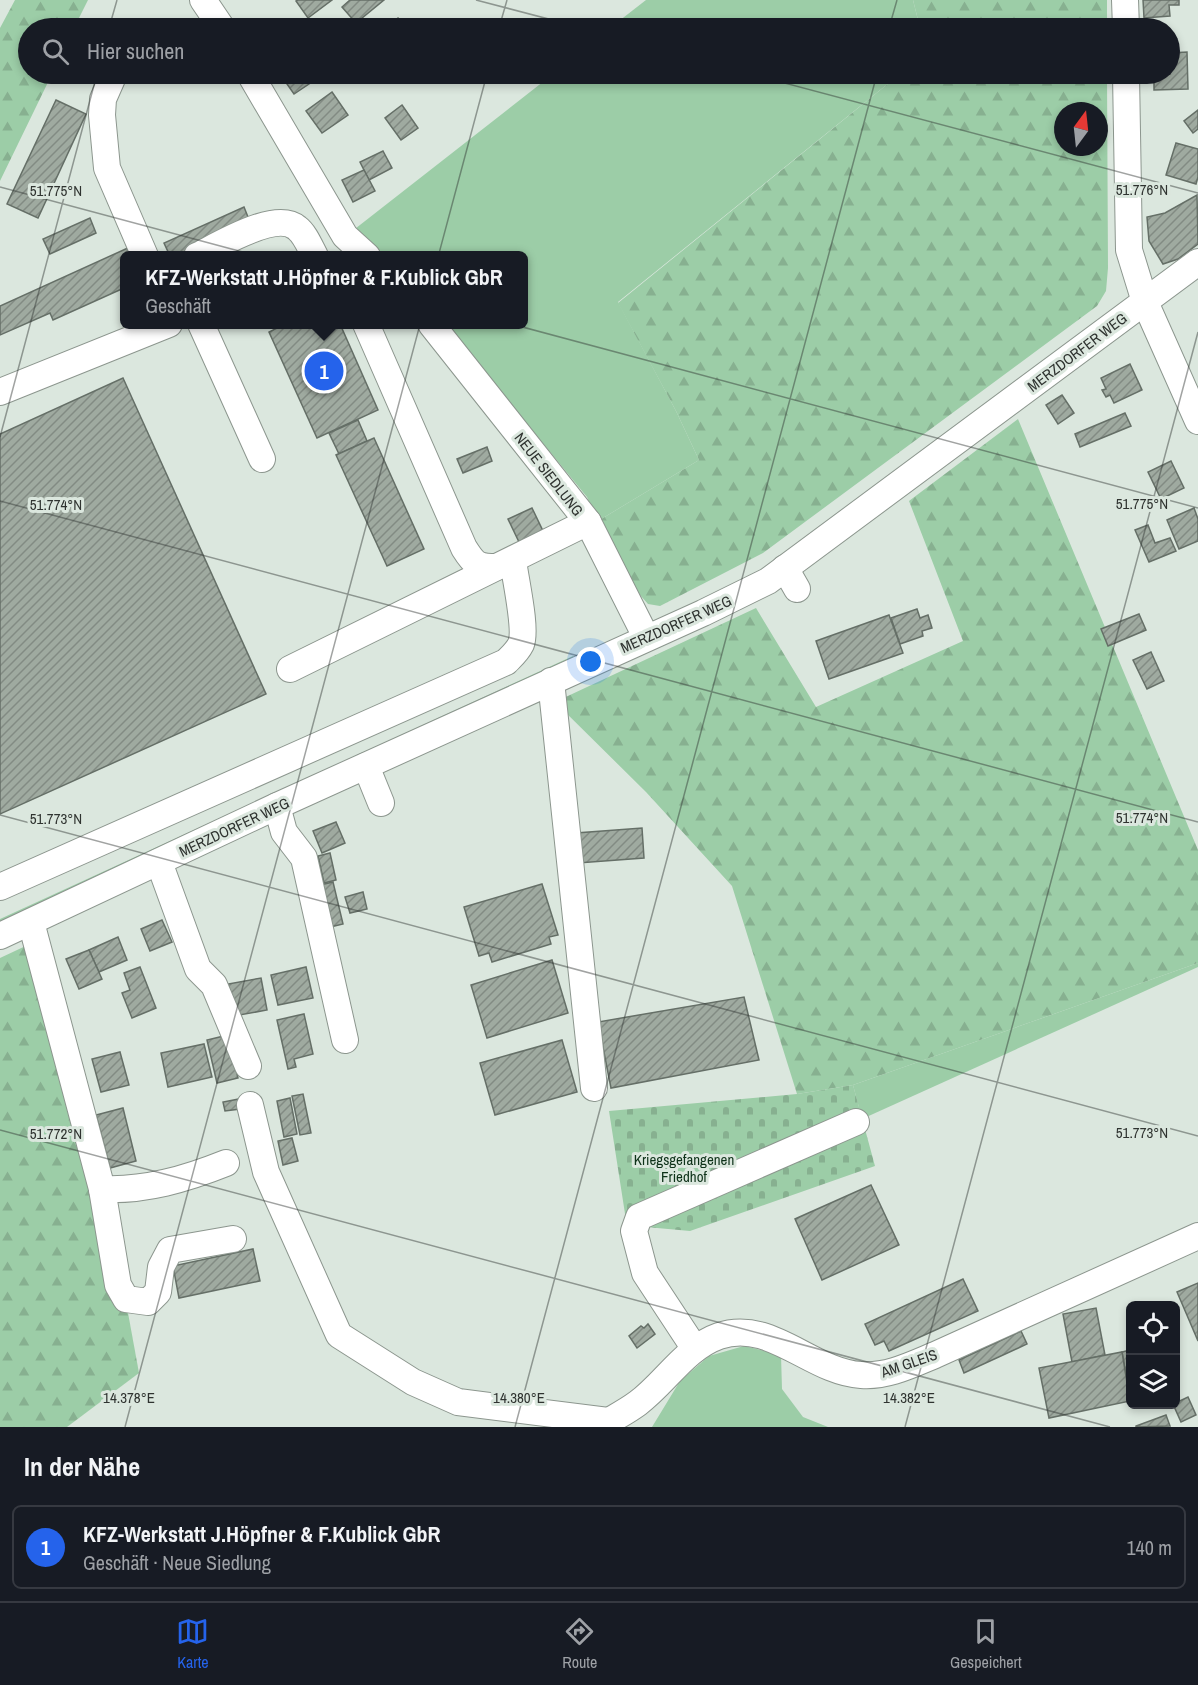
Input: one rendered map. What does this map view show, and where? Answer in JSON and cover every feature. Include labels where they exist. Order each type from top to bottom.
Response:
[{"type":"street","points":[[203,0],[215,18]]},
{"type":"street","points":[[1125,0],[1125,18]]},
{"type":"street","points":[[110,84],[103,99],[102,115],[107,168],[143,251]]},
{"type":"street","points":[[256,84],[345,236],[362,251]]},
{"type":"street","points":[[1126,84],[1129,250],[1145,302],[1198,421]]},
{"type":"street","points":[[206,251],[261,226],[275,222],[287,222],[298,228],[312,251]]},
{"type":"street","name":"MERZDORFER WEG","points":[[0,936],[277,806],[736,597],[768,580],[791,579],[1198,262]]},
{"type":"street","points":[[0,392],[157,329]]},
{"type":"street","points":[[203,329],[262,459]]},
{"type":"street","points":[[368,329],[464,548],[473,562],[484,567],[505,563]]},
{"type":"street","name":"NEUE SIEDLUNG","points":[[436,329],[588,522],[646,637]]},
{"type":"street","points":[[290,669],[588,522]]},
{"type":"street","points":[[0,887],[506,662],[515,654],[522,642],[523,630],[505,563]]},
{"type":"street","points":[[551,681],[594,1088]]},
{"type":"street","points":[[366,766],[381,803]]},
{"type":"street","points":[[277,806],[284,832],[304,858],[345,1041]]},
{"type":"street","points":[[159,862],[198,969],[214,985],[248,1066]]},
{"type":"street","points":[[31,922],[102,1189],[118,1285],[126,1299],[148,1302],[158,1292],[161,1267],[170,1250],[233,1239]]},
{"type":"street","points":[[250,1105],[266,1172],[339,1335],[413,1382],[458,1402],[604,1424]]},
{"type":"street","points":[[695,1349],[645,1273],[634,1231],[639,1217],[856,1122]]},
{"type":"street","points":[[102,1189],[126,1190],[189,1178],[226,1164]]},
{"type":"street","name":"AM GLEIS","points":[[604,1424],[639,1402],[695,1349],[719,1336],[749,1332],[773,1340],[836,1370],[861,1376],[882,1374],[903,1369],[1198,1236]]},
{"type":"green space","points":[[15,0],[88,0],[79,18],[18,18],[18,84],[47,84],[0,181],[0,28]]},
{"type":"green space","points":[[646,0],[913,0],[918,18],[623,18]]},
{"type":"green space","points":[[913,0],[1107,0],[1107,18],[918,18]]},
{"type":"green space","points":[[540,84],[888,84],[618,302],[676,411],[699,460],[598,521],[587,497],[449,329],[528,329],[528,251],[375,251],[351,232]]},
{"type":"green space","points":[[888,84],[1107,84],[1107,102],[1054,102],[1054,156],[1107,156],[1108,268],[1106,291],[1097,306],[763,553],[660,606],[648,604],[640,595],[598,521],[699,460],[676,411],[618,303]]},
{"type":"green space","points":[[1018,419],[1198,850],[1198,963],[853,1085],[797,1094],[732,886],[646,792],[555,702],[756,608],[816,707],[963,641],[909,501]]},
{"type":"green space","points":[[573,656],[577,663],[0,928],[0,919]]},
{"type":"green space","points":[[32,943],[124,1291],[139,1373],[67,1427],[0,1427],[0,958]]},
{"type":"green space","points":[[1198,963],[1198,967],[862,1119],[853,1085]]},
{"type":"green space","name":"Kriegsgefangenen Friedhof","points":[[853,1085],[875,1166],[690,1231],[646,1227],[628,1233],[609,1111],[797,1094]]},
{"type":"green space","points":[[744,1346],[781,1355],[782,1389],[803,1417],[828,1427],[652,1427],[680,1381],[709,1356]]},
{"type":"building","points":[[332,0],[308,18],[296,1]]},
{"type":"building","points":[[350,0],[384,0],[362,18],[352,18],[342,7]]},
{"type":"building","points":[[1143,0],[1179,0],[1179,5],[1169,5],[1170,16],[1144,18]]},
{"type":"building","points":[[1180,52],[1187,52],[1188,89],[1154,90],[1154,84],[1180,84]]},
{"type":"building","points":[[287,84],[309,84],[294,94]]},
{"type":"building","points":[[332,92],[348,115],[322,133],[306,111]]},
{"type":"building","points":[[56,100],[86,114],[38,218],[7,204]]},
{"type":"building","points":[[402,105],[418,128],[401,140],[385,118]]},
{"type":"building","points":[[1198,110],[1198,129],[1193,133],[1184,121]]},
{"type":"building","points":[[1176,143],[1198,149],[1196,184],[1166,175]]},
{"type":"building","points":[[383,151],[392,168],[369,180],[360,162]]},
{"type":"building","points":[[364,170],[375,191],[353,202],[342,180]]},
{"type":"building","points":[[1197,195],[1198,244],[1178,259],[1163,264],[1149,241],[1147,217],[1165,213]]},
{"type":"building","points":[[244,207],[250,222],[187,251],[168,251],[164,243]]},
{"type":"building","points":[[90,218],[96,233],[50,254],[43,239]]},
{"type":"building","points":[[120,252],[120,290],[53,320],[50,313],[0,335],[0,306]]},
{"type":"building","points":[[275,329],[342,329],[378,410],[317,438],[269,332]]},
{"type":"building","points":[[1130,364],[1142,390],[1114,403],[1110,395],[1106,397],[1102,390],[1106,389],[1101,378]]},
{"type":"building","points":[[123,378],[266,694],[0,814],[0,434]]},
{"type":"building","points":[[1062,395],[1074,413],[1058,424],[1046,405]]},
{"type":"building","points":[[1125,413],[1131,426],[1080,447],[1075,434]]},
{"type":"building","points":[[358,420],[367,441],[339,454],[329,433]]},
{"type":"building","points":[[374,438],[424,549],[387,566],[336,455]]},
{"type":"building","points":[[487,447],[492,461],[463,473],[457,459]]},
{"type":"building","points":[[1171,461],[1184,488],[1161,499],[1148,472]]},
{"type":"building","points":[[532,508],[543,531],[519,542],[508,519]]},
{"type":"building","points":[[1194,508],[1198,519],[1198,541],[1179,549],[1167,520]]},
{"type":"building","points":[[1148,525],[1155,543],[1170,538],[1176,551],[1149,562],[1135,530]]},
{"type":"building","points":[[917,609],[920,618],[928,615],[932,628],[922,631],[923,636],[900,644],[891,618]]},
{"type":"building","points":[[1139,614],[1146,630],[1108,646],[1101,629]]},
{"type":"building","points":[[889,615],[903,653],[829,679],[816,641]]},
{"type":"building","points":[[1151,652],[1164,681],[1147,689],[1133,660]]},
{"type":"building","points":[[336,822],[345,843],[322,853],[313,831]]},
{"type":"building","points":[[642,828],[644,858],[578,863],[576,833]]},
{"type":"building","points":[[330,853],[336,880],[324,883],[318,856]]},
{"type":"building","points":[[333,882],[343,924],[326,928],[316,886]]},
{"type":"building","points":[[542,884],[558,935],[549,937],[551,944],[492,962],[489,953],[479,956],[464,907]]},
{"type":"building","points":[[363,892],[367,909],[350,913],[345,897]]},
{"type":"building","points":[[162,920],[172,942],[150,951],[141,929]]},
{"type":"building","points":[[118,937],[127,960],[99,972],[89,950]]},
{"type":"building","points":[[89,950],[102,979],[79,989],[66,959]]},
{"type":"building","points":[[552,960],[568,1013],[487,1038],[471,985]]},
{"type":"building","points":[[140,967],[156,1008],[132,1018],[122,993],[130,990],[124,973]]},
{"type":"building","points":[[306,967],[313,998],[278,1005],[271,975]]},
{"type":"building","points":[[261,978],[267,1010],[234,1016],[228,984]]},
{"type":"building","points":[[744,997],[759,1060],[611,1088],[598,1022]]},
{"type":"building","points":[[304,1014],[313,1054],[294,1059],[296,1067],[288,1069],[277,1020]]},
{"type":"building","points":[[228,1035],[238,1078],[217,1083],[207,1040]]},
{"type":"building","points":[[562,1040],[577,1092],[495,1115],[480,1063]]},
{"type":"building","points":[[204,1044],[212,1077],[168,1087],[161,1053]]},
{"type":"building","points":[[120,1052],[129,1085],[101,1092],[92,1059]]},
{"type":"building","points":[[303,1094],[311,1133],[300,1135],[292,1096]]},
{"type":"building","points":[[290,1098],[297,1134],[284,1137],[277,1101]]},
{"type":"building","points":[[239,1099],[240,1109],[225,1111],[223,1102]]},
{"type":"building","points":[[123,1108],[136,1161],[110,1168],[96,1115]]},
{"type":"building","points":[[292,1138],[298,1161],[283,1165],[278,1141]]},
{"type":"building","points":[[871,1185],[899,1245],[822,1280],[795,1219]]},
{"type":"building","points":[[253,1249],[260,1281],[179,1298],[173,1266]]},
{"type":"building","points":[[963,1279],[978,1311],[889,1351],[884,1341],[875,1345],[865,1324]]},
{"type":"building","points":[[1198,1283],[1198,1341],[1177,1292]]},
{"type":"building","points":[[1096,1308],[1105,1355],[1072,1362],[1063,1314]]},
{"type":"building","points":[[648,1324],[655,1334],[637,1348],[629,1336],[641,1326],[644,1328]]},
{"type":"building","points":[[1021,1331],[1027,1344],[964,1373],[959,1360]]},
{"type":"building","points":[[1126,1351],[1126,1375],[1122,1352]]},
{"type":"building","points":[[1122,1352],[1126,1376],[1126,1402],[1049,1418],[1039,1368]]},
{"type":"building","points":[[1188,1397],[1196,1415],[1181,1422],[1175,1409],[1180,1409],[1180,1401]]},
{"type":"building","points":[[1166,1415],[1170,1426],[1136,1427],[1136,1426]]},
{"type":"place","name":"KFZ-Werkstatt J.Höpfner & F.Kublick GbR","points":[[324,371]]}]
